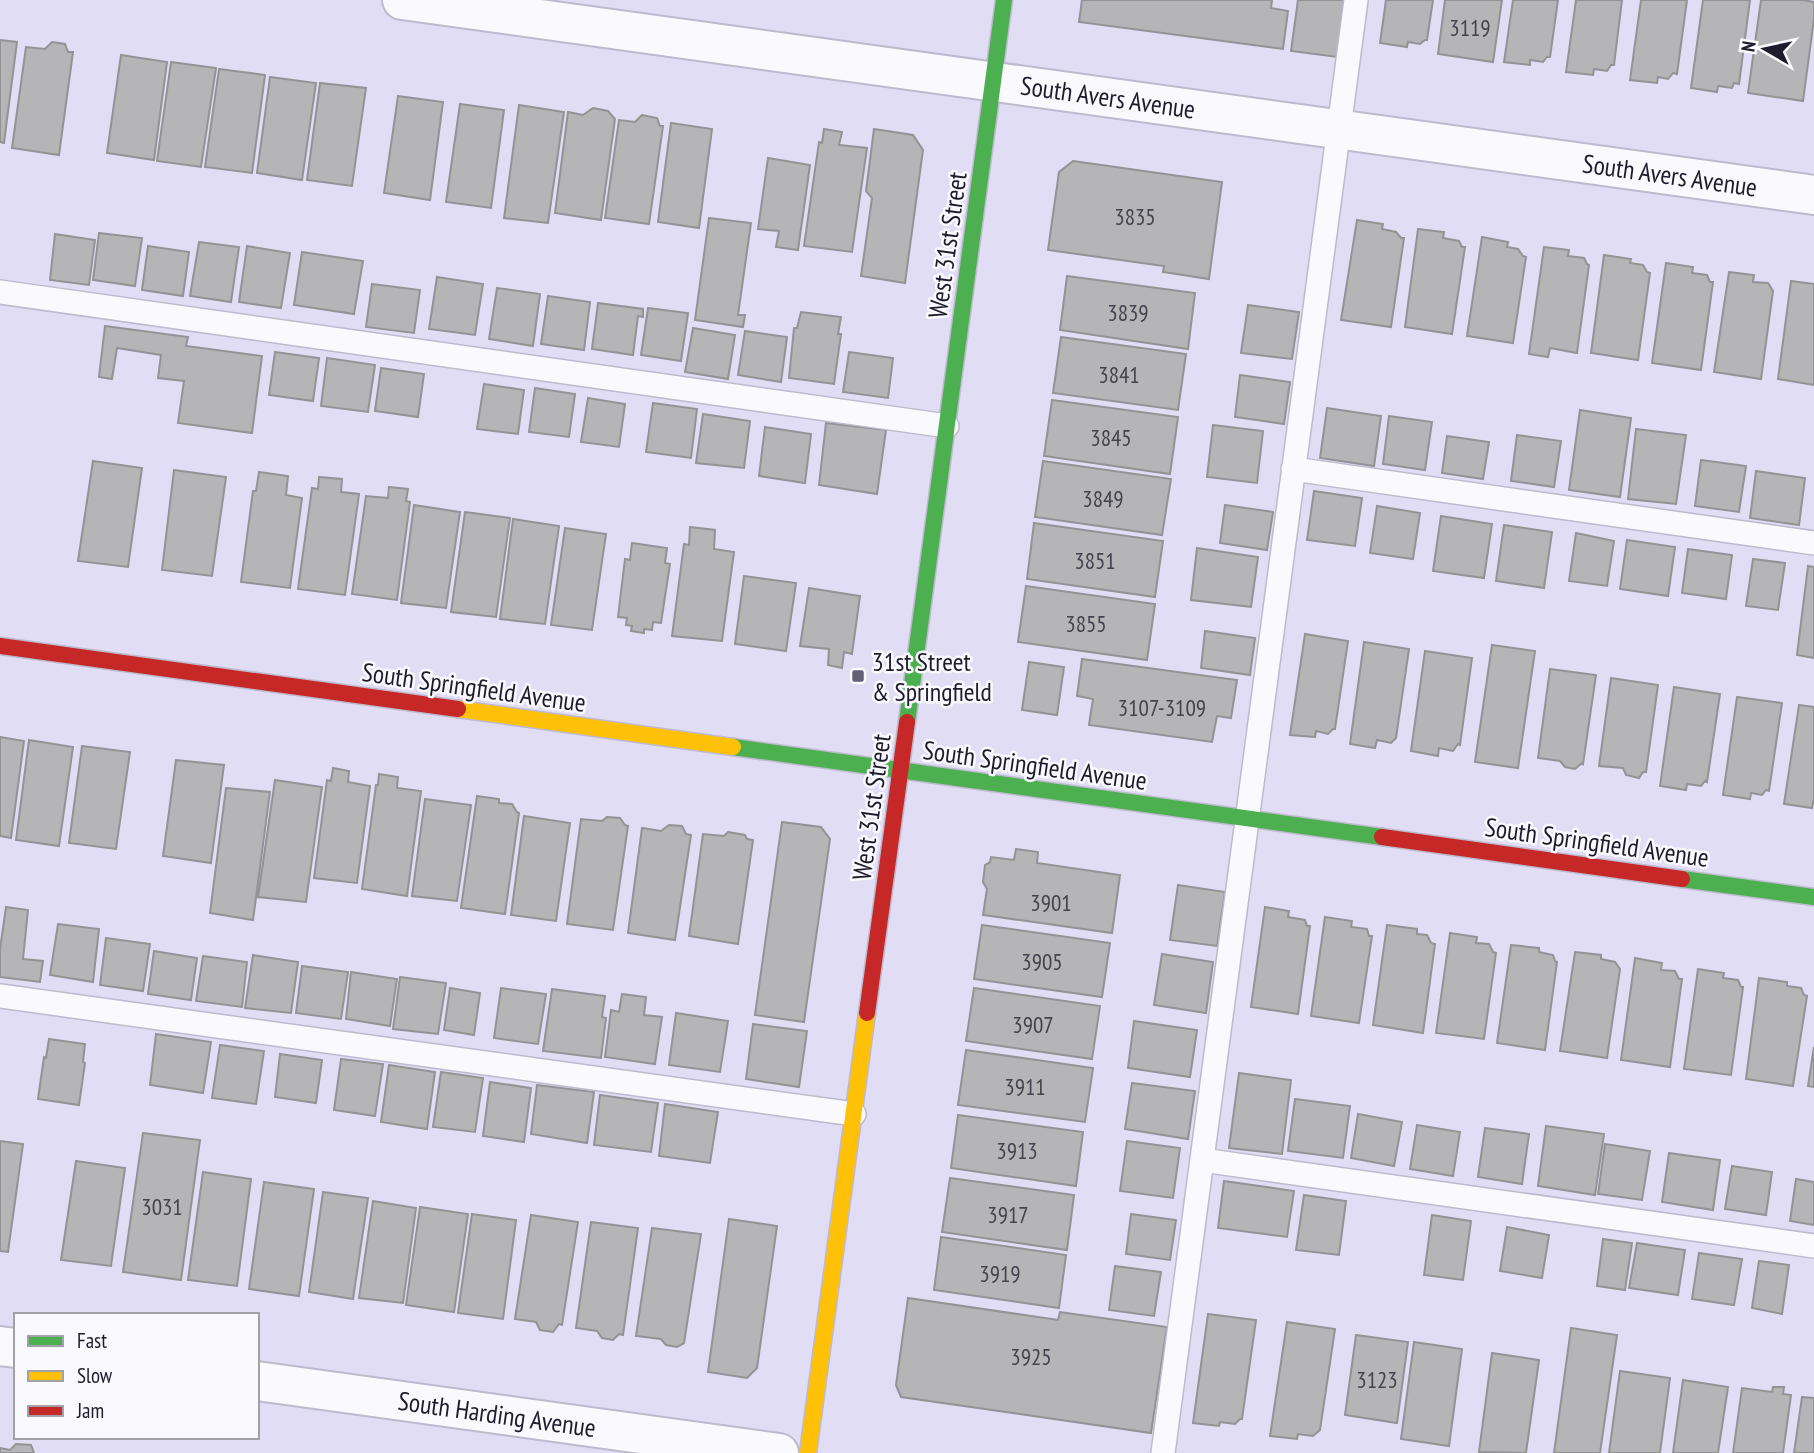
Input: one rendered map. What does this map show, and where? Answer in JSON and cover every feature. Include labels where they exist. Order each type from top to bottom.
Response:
[{"type":"street","name":"South Avers Avenue","points":[[402,0],[1814,195]]},
{"type":"street","name":"West 31st Street","points":[[808,1453],[1004,0]]},
{"type":"street","name":"South Springfield Avenue","points":[[0,646],[1814,897]]},
{"type":"street","name":"South Harding Avenue","points":[[259,1381],[779,1453]]},
{"type":"lane","points":[[1163,1453],[1356,0]]},
{"type":"lane","points":[[0,292],[947,426]]},
{"type":"lane","points":[[1293,468],[1814,543]]},
{"type":"lane","points":[[0,996],[854,1114]]},
{"type":"lane","points":[[1202,1160],[1814,1246]]},
{"type":"building","points":[[1082,0],[1272,0],[1271,8],[1288,11],[1283,49],[1079,22]]},
{"type":"building","points":[[1298,0],[1344,0],[1337,57],[1291,51]]},
{"type":"building","points":[[1386,0],[1433,0],[1427,40],[1420,44],[1408,42],[1407,47],[1380,43]]},
{"type":"building","points":[[1445,0],[1502,0],[1493,62],[1438,54]]},
{"type":"building","points":[[1513,0],[1558,0],[1550,57],[1543,62],[1530,60],[1530,65],[1504,62]]},
{"type":"building","points":[[1576,0],[1622,0],[1614,65],[1607,71],[1594,69],[1593,75],[1566,72]]},
{"type":"building","points":[[1641,0],[1687,0],[1677,74],[1673,73],[1668,79],[1658,77],[1657,83],[1630,80]]},
{"type":"building","points":[[1703,0],[1750,0],[1739,84],[1734,83],[1732,88],[1718,86],[1717,92],[1691,88]]},
{"type":"building","points":[[1761,0],[1814,2],[1803,101],[1748,93]]},
{"type":"building","points":[[0,40],[17,42],[4,143],[0,142]]},
{"type":"building","points":[[52,42],[65,44],[68,52],[73,52],[59,155],[12,148],[26,47],[45,49]]},
{"type":"building","points":[[121,55],[167,62],[154,160],[107,153]]},
{"type":"building","points":[[171,62],[216,68],[201,167],[157,161]]},
{"type":"building","points":[[219,69],[265,75],[252,173],[205,167]]},
{"type":"building","points":[[270,77],[316,83],[302,180],[257,173]]},
{"type":"building","points":[[320,83],[366,88],[352,186],[307,180]]},
{"type":"building","points":[[398,96],[443,102],[430,200],[384,193]]},
{"type":"building","points":[[460,104],[504,110],[491,208],[446,202]]},
{"type":"building","points":[[519,105],[564,112],[548,223],[504,218]]},
{"type":"building","points":[[593,108],[608,111],[615,119],[601,220],[555,213],[568,112],[583,115]]},
{"type":"building","points":[[642,115],[657,118],[660,126],[663,126],[649,224],[605,218],[619,120],[635,122]]},
{"type":"building","points":[[671,123],[712,129],[699,228],[658,222]]},
{"type":"building","points":[[824,129],[842,132],[839,145],[867,148],[852,252],[804,246],[819,142],[822,143]]},
{"type":"building","points":[[874,129],[913,135],[923,150],[905,283],[861,276],[872,198],[866,191]]},
{"type":"building","points":[[768,158],[810,165],[798,250],[776,247],[779,231],[758,229]]},
{"type":"building","points":[[1073,161],[1222,182],[1209,279],[1163,272],[1164,266],[1048,250],[1059,172]]},
{"type":"building","points":[[709,218],[751,223],[738,315],[745,315],[743,327],[695,320]]},
{"type":"building","points":[[1357,220],[1383,224],[1382,229],[1396,232],[1404,238],[1391,327],[1341,320]]},
{"type":"building","points":[[1418,229],[1444,232],[1443,238],[1459,241],[1462,247],[1465,247],[1452,334],[1405,327]]},
{"type":"building","points":[[99,233],[142,238],[135,286],[93,280]]},
{"type":"building","points":[[55,234],[95,240],[89,285],[50,280]]},
{"type":"building","points":[[1482,237],[1508,242],[1507,247],[1518,249],[1526,257],[1513,343],[1467,336]]},
{"type":"building","points":[[199,242],[239,247],[231,302],[190,296]]},
{"type":"building","points":[[148,246],[189,252],[183,296],[142,290]]},
{"type":"building","points":[[247,246],[290,253],[281,308],[239,302]]},
{"type":"building","points":[[1544,247],[1569,250],[1568,256],[1584,258],[1589,265],[1577,353],[1550,348],[1548,357],[1529,354]]},
{"type":"building","points":[[302,252],[363,261],[354,314],[294,305]]},
{"type":"building","points":[[1604,255],[1631,259],[1630,263],[1643,265],[1650,273],[1638,360],[1591,353]]},
{"type":"building","points":[[1666,263],[1693,267],[1692,273],[1707,275],[1710,282],[1713,282],[1701,370],[1652,363]]},
{"type":"building","points":[[1729,272],[1754,275],[1753,282],[1768,283],[1773,291],[1761,379],[1714,372]]},
{"type":"building","points":[[1067,276],[1195,293],[1188,349],[1060,330]]},
{"type":"building","points":[[437,277],[483,284],[475,335],[429,329]]},
{"type":"building","points":[[1791,281],[1814,284],[1814,385],[1778,379]]},
{"type":"building","points":[[372,284],[420,290],[414,333],[366,327]]},
{"type":"building","points":[[497,288],[540,294],[533,346],[489,339]]},
{"type":"building","points":[[548,296],[590,302],[584,350],[541,344]]},
{"type":"building","points":[[598,303],[643,309],[643,317],[638,316],[633,355],[592,349]]},
{"type":"building","points":[[1248,305],[1299,312],[1292,359],[1241,353]]},
{"type":"building","points":[[648,308],[688,313],[681,361],[641,355]]},
{"type":"building","points":[[801,312],[841,317],[834,384],[789,378],[794,328],[797,328]]},
{"type":"building","points":[[105,326],[188,337],[186,346],[262,356],[252,433],[178,423],[184,381],[158,378],[161,355],[117,348],[112,379],[99,377]]},
{"type":"building","points":[[693,328],[735,335],[728,379],[685,372]]},
{"type":"building","points":[[745,331],[787,337],[781,382],[738,375]]},
{"type":"building","points":[[1061,337],[1186,354],[1178,410],[1053,393]]},
{"type":"building","points":[[275,352],[319,358],[313,401],[269,395]]},
{"type":"building","points":[[849,352],[893,358],[888,398],[843,392]]},
{"type":"building","points":[[327,358],[375,365],[368,412],[321,406]]},
{"type":"building","points":[[381,368],[424,374],[418,417],[375,411]]},
{"type":"building","points":[[1240,375],[1290,382],[1284,424],[1235,417]]},
{"type":"building","points":[[484,384],[524,390],[518,434],[477,429]]},
{"type":"building","points":[[535,388],[575,394],[569,437],[529,432]]},
{"type":"building","points":[[588,398],[625,404],[619,447],[581,442]]},
{"type":"building","points":[[1052,400],[1178,417],[1170,474],[1044,456]]},
{"type":"building","points":[[653,403],[697,409],[691,458],[646,452]]},
{"type":"building","points":[[1327,408],[1381,416],[1374,466],[1320,458]]},
{"type":"building","points":[[1580,410],[1631,418],[1620,497],[1569,490]]},
{"type":"building","points":[[703,414],[750,421],[744,468],[696,463]]},
{"type":"building","points":[[1389,416],[1432,422],[1425,470],[1383,464]]},
{"type":"building","points":[[826,423],[886,430],[877,494],[819,485]]},
{"type":"building","points":[[1213,425],[1263,431],[1257,483],[1207,477]]},
{"type":"building","points":[[765,427],[811,434],[805,483],[759,476]]},
{"type":"building","points":[[1636,429],[1686,435],[1676,504],[1628,499]]},
{"type":"building","points":[[1517,435],[1561,441],[1554,487],[1511,481]]},
{"type":"building","points":[[1447,436],[1489,442],[1483,479],[1442,473]]},
{"type":"building","points":[[1701,460],[1746,466],[1739,512],[1695,506]]},
{"type":"building","points":[[93,461],[142,468],[128,567],[78,561]]},
{"type":"building","points":[[1043,461],[1171,479],[1162,535],[1035,517]]},
{"type":"building","points":[[174,470],[226,477],[212,576],[162,570]]},
{"type":"building","points":[[1756,471],[1805,478],[1799,525],[1750,518]]},
{"type":"building","points":[[259,472],[288,476],[286,495],[302,498],[290,588],[241,582],[253,491],[256,491]]},
{"type":"building","points":[[319,477],[342,479],[341,492],[359,494],[345,595],[298,589],[312,488],[318,489]]},
{"type":"building","points":[[389,487],[408,489],[406,501],[410,502],[397,600],[352,594],[366,496],[388,498]]},
{"type":"building","points":[[1314,491],[1362,498],[1355,546],[1307,540]]},
{"type":"building","points":[[414,505],[460,512],[446,608],[401,603]]},
{"type":"building","points":[[1225,505],[1273,512],[1267,550],[1220,543]]},
{"type":"building","points":[[1377,506],[1420,513],[1413,559],[1370,553]]},
{"type":"building","points":[[465,512],[510,518],[496,617],[451,612]]},
{"type":"building","points":[[1441,516],[1492,524],[1484,578],[1433,571]]},
{"type":"building","points":[[513,519],[559,526],[545,624],[500,619]]},
{"type":"building","points":[[1034,523],[1163,541],[1155,597],[1027,579]]},
{"type":"building","points":[[1504,525],[1552,532],[1544,588],[1496,581]]},
{"type":"building","points":[[690,527],[715,530],[714,549],[734,552],[722,641],[672,636],[684,544],[689,545]]},
{"type":"building","points":[[565,528],[606,534],[592,630],[551,625]]},
{"type":"building","points":[[1576,533],[1614,541],[1607,586],[1569,581]]},
{"type":"building","points":[[1627,540],[1675,547],[1668,596],[1620,589]]},
{"type":"building","points":[[632,543],[667,548],[665,563],[670,564],[661,623],[653,622],[652,630],[644,629],[644,633],[631,631],[632,626],[626,625],[627,618],[618,617],[625,559],[630,560]]},
{"type":"building","points":[[1197,548],[1258,557],[1251,607],[1191,600]]},
{"type":"building","points":[[1688,549],[1732,555],[1726,599],[1682,593]]},
{"type":"building","points":[[1753,559],[1785,563],[1778,610],[1746,606]]},
{"type":"building","points":[[1808,566],[1814,567],[1814,658],[1797,655]]},
{"type":"building","points":[[744,576],[796,583],[786,651],[735,644]]},
{"type":"building","points":[[1026,586],[1155,604],[1147,660],[1018,642]]},
{"type":"building","points":[[809,588],[860,596],[852,654],[844,652],[842,668],[828,665],[829,649],[800,646]]},
{"type":"building","points":[[1205,631],[1255,638],[1250,675],[1201,668]]},
{"type":"building","points":[[1305,634],[1348,641],[1335,729],[1328,734],[1316,731],[1315,737],[1290,735]]},
{"type":"building","points":[[1364,642],[1409,649],[1396,738],[1391,743],[1377,740],[1375,748],[1350,744]]},
{"type":"building","points":[[1492,645],[1535,651],[1518,768],[1475,762]]},
{"type":"building","points":[[1425,651],[1472,658],[1460,745],[1453,751],[1439,748],[1438,756],[1411,751]]},
{"type":"building","points":[[1082,659],[1237,680],[1231,718],[1217,716],[1212,742],[1089,725],[1093,699],[1077,696]]},
{"type":"building","points":[[1029,662],[1064,667],[1057,715],[1022,710]]},
{"type":"building","points":[[1550,669],[1596,675],[1583,764],[1575,769],[1565,767],[1560,761],[1538,758]]},
{"type":"building","points":[[1611,678],[1658,685],[1646,772],[1639,778],[1626,775],[1623,768],[1599,766]]},
{"type":"building","points":[[1674,687],[1720,694],[1707,782],[1701,786],[1687,784],[1686,790],[1660,786]]},
{"type":"building","points":[[1737,697],[1782,703],[1769,791],[1766,790],[1762,795],[1751,793],[1750,799],[1723,795]]},
{"type":"building","points":[[1799,705],[1814,707],[1812,808],[1784,804]]},
{"type":"building","points":[[0,737],[24,741],[11,838],[0,836]]},
{"type":"building","points":[[29,740],[73,747],[59,846],[16,840]]},
{"type":"building","points":[[82,746],[130,752],[116,849],[69,843]]},
{"type":"building","points":[[176,760],[224,765],[211,863],[163,856]]},
{"type":"building","points":[[333,768],[349,771],[348,782],[370,786],[357,883],[314,878],[327,780],[331,781]]},
{"type":"building","points":[[379,774],[398,777],[397,788],[421,791],[407,896],[362,889]]},
{"type":"building","points":[[275,780],[322,787],[306,902],[258,897]]},
{"type":"building","points":[[226,788],[270,792],[253,920],[210,913]]},
{"type":"building","points":[[477,796],[512,804],[519,813],[505,914],[461,908]]},
{"type":"building","points":[[425,799],[471,805],[457,901],[412,896]]},
{"type":"building","points":[[524,816],[570,823],[556,921],[511,915]]},
{"type":"building","points":[[607,817],[620,818],[628,826],[613,930],[567,924],[581,819],[602,821]]},
{"type":"building","points":[[782,822],[821,827],[830,839],[804,1022],[755,1015]]},
{"type":"building","points":[[669,825],[682,826],[686,834],[691,835],[675,940],[628,933],[642,828],[661,831]]},
{"type":"building","points":[[728,832],[745,835],[747,839],[753,840],[738,944],[689,936],[703,834],[724,836]]},
{"type":"building","points":[[1016,849],[1038,852],[1037,863],[1120,875],[1112,933],[983,915],[987,889],[983,882],[985,865],[990,862],[991,857],[1014,860]]},
{"type":"building","points":[[1178,885],[1225,892],[1217,946],[1170,940]]},
{"type":"building","points":[[6,907],[28,910],[23,959],[43,961],[40,982],[0,977],[0,949]]},
{"type":"building","points":[[1265,907],[1289,911],[1288,917],[1305,920],[1307,926],[1310,926],[1298,1014],[1251,1007]]},
{"type":"building","points":[[1325,917],[1352,921],[1351,927],[1367,929],[1369,936],[1372,936],[1359,1023],[1311,1016]]},
{"type":"building","points":[[58,924],[99,929],[93,982],[50,975]]},
{"type":"building","points":[[982,925],[1110,943],[1102,997],[974,979]]},
{"type":"building","points":[[1387,925],[1417,929],[1417,934],[1427,935],[1431,943],[1435,944],[1423,1033],[1373,1025]]},
{"type":"building","points":[[1450,933],[1477,937],[1476,943],[1489,944],[1496,953],[1484,1039],[1436,1033]]},
{"type":"building","points":[[106,938],[150,944],[143,991],[100,985]]},
{"type":"building","points":[[1511,945],[1539,948],[1539,952],[1553,955],[1557,962],[1545,1050],[1497,1043]]},
{"type":"building","points":[[154,951],[197,958],[191,1000],[148,994]]},
{"type":"building","points":[[1575,952],[1601,955],[1601,959],[1615,962],[1620,969],[1607,1058],[1560,1051]]},
{"type":"building","points":[[1162,954],[1213,962],[1206,1013],[1154,1005]]},
{"type":"building","points":[[253,955],[298,962],[291,1013],[245,1008]]},
{"type":"building","points":[[203,956],[247,962],[242,1007],[196,1001]]},
{"type":"building","points":[[1635,958],[1662,963],[1661,970],[1675,971],[1679,979],[1682,979],[1670,1067],[1621,1060]]},
{"type":"building","points":[[302,966],[348,972],[341,1019],[296,1013]]},
{"type":"building","points":[[1698,969],[1724,973],[1723,978],[1738,980],[1743,987],[1731,1075],[1684,1069]]},
{"type":"building","points":[[351,972],[397,979],[390,1026],[346,1019]]},
{"type":"building","points":[[400,977],[446,983],[438,1034],[393,1029]]},
{"type":"building","points":[[1759,978],[1787,982],[1787,986],[1801,988],[1807,996],[1793,1086],[1746,1079]]},
{"type":"building","points":[[450,988],[480,993],[474,1035],[444,1030]]},
{"type":"building","points":[[501,988],[546,994],[538,1044],[494,1038]]},
{"type":"building","points":[[974,988],[1100,1006],[1092,1059],[966,1041]]},
{"type":"building","points":[[552,989],[605,996],[602,1017],[606,1018],[601,1058],[543,1051]]},
{"type":"building","points":[[622,994],[646,997],[644,1015],[662,1017],[655,1064],[605,1057],[611,1010],[619,1012]]},
{"type":"building","points":[[676,1013],[728,1021],[720,1072],[669,1065]]},
{"type":"building","points":[[1134,1021],[1197,1030],[1190,1077],[1128,1068]]},
{"type":"building","points":[[753,1024],[807,1031],[799,1087],[746,1079]]},
{"type":"building","points":[[156,1034],[211,1042],[203,1093],[150,1085]]},
{"type":"building","points":[[49,1039],[85,1044],[79,1105],[38,1099]]},
{"type":"building","points":[[220,1045],[264,1051],[256,1104],[212,1098]]},
{"type":"building","points":[[1814,1047],[1814,1087],[1808,1086]]},
{"type":"building","points":[[966,1050],[1093,1068],[1085,1122],[958,1105]]},
{"type":"building","points":[[280,1054],[322,1060],[316,1103],[275,1097]]},
{"type":"building","points":[[341,1059],[383,1064],[375,1116],[334,1110]]},
{"type":"building","points":[[389,1065],[435,1072],[427,1129],[381,1122]]},
{"type":"building","points":[[441,1072],[483,1078],[475,1132],[433,1127]]},
{"type":"building","points":[[1239,1073],[1291,1080],[1282,1154],[1229,1148]]},
{"type":"building","points":[[490,1082],[531,1088],[524,1142],[483,1136]]},
{"type":"building","points":[[1132,1083],[1195,1091],[1188,1139],[1125,1129]]},
{"type":"building","points":[[537,1085],[594,1092],[587,1143],[531,1134]]},
{"type":"building","points":[[600,1095],[658,1103],[651,1152],[594,1145]]},
{"type":"building","points":[[1295,1099],[1350,1106],[1343,1158],[1288,1151]]},
{"type":"building","points":[[665,1104],[718,1112],[710,1163],[659,1156]]},
{"type":"building","points":[[1358,1114],[1402,1122],[1394,1166],[1351,1158]]},
{"type":"building","points":[[958,1115],[1083,1132],[1076,1186],[951,1168]]},
{"type":"building","points":[[1417,1125],[1460,1132],[1453,1176],[1410,1169]]},
{"type":"building","points":[[1546,1126],[1604,1134],[1595,1195],[1538,1186]]},
{"type":"building","points":[[1485,1128],[1529,1134],[1522,1184],[1478,1177]]},
{"type":"building","points":[[143,1133],[200,1140],[181,1280],[123,1272]]},
{"type":"building","points":[[0,1141],[23,1144],[8,1252],[0,1251]]},
{"type":"building","points":[[1127,1141],[1180,1148],[1173,1198],[1120,1191]]},
{"type":"building","points":[[1605,1144],[1650,1151],[1642,1200],[1598,1194]]},
{"type":"building","points":[[1669,1153],[1720,1160],[1713,1210],[1662,1202]]},
{"type":"building","points":[[76,1161],[125,1168],[111,1266],[61,1260]]},
{"type":"building","points":[[1732,1166],[1772,1172],[1766,1215],[1725,1209]]},
{"type":"building","points":[[203,1172],[251,1179],[237,1286],[188,1280]]},
{"type":"building","points":[[950,1178],[1074,1195],[1067,1250],[942,1232]]},
{"type":"building","points":[[1796,1179],[1814,1182],[1814,1225],[1790,1221]]},
{"type":"building","points":[[1224,1181],[1294,1191],[1287,1237],[1218,1228]]},
{"type":"building","points":[[264,1182],[314,1189],[299,1296],[249,1289]]},
{"type":"building","points":[[323,1192],[368,1198],[353,1299],[309,1292]]},
{"type":"building","points":[[1304,1195],[1346,1201],[1339,1255],[1296,1250]]},
{"type":"building","points":[[373,1201],[416,1208],[403,1303],[359,1298]]},
{"type":"building","points":[[420,1207],[468,1214],[454,1312],[406,1305]]},
{"type":"building","points":[[472,1214],[516,1220],[503,1319],[458,1313]]},
{"type":"building","points":[[1131,1214],[1176,1220],[1170,1260],[1126,1254]]},
{"type":"building","points":[[531,1215],[578,1222],[562,1325],[559,1324],[553,1332],[540,1330],[536,1322],[515,1319]]},
{"type":"building","points":[[1432,1215],[1471,1221],[1463,1280],[1424,1275]]},
{"type":"building","points":[[729,1219],[777,1226],[757,1368],[747,1378],[708,1372]]},
{"type":"building","points":[[591,1222],[638,1228],[623,1335],[619,1334],[613,1340],[602,1338],[597,1331],[576,1328]]},
{"type":"building","points":[[1507,1227],[1549,1235],[1542,1278],[1500,1271]]},
{"type":"building","points":[[652,1228],[701,1234],[684,1343],[677,1347],[666,1345],[661,1339],[636,1336]]},
{"type":"building","points":[[941,1237],[1066,1255],[1059,1308],[934,1290]]},
{"type":"building","points":[[1603,1239],[1632,1243],[1625,1290],[1597,1286]]},
{"type":"building","points":[[1637,1243],[1685,1250],[1678,1295],[1629,1288]]},
{"type":"building","points":[[1699,1253],[1742,1259],[1734,1305],[1692,1299]]},
{"type":"building","points":[[1759,1261],[1789,1265],[1782,1314],[1752,1308]]},
{"type":"building","points":[[1115,1266],[1161,1272],[1154,1316],[1109,1310]]},
{"type":"building","points":[[908,1298],[1058,1320],[1060,1312],[1167,1327],[1151,1433],[901,1397],[896,1385]]},
{"type":"building","points":[[1208,1314],[1256,1320],[1242,1419],[1235,1424],[1220,1422],[1219,1426],[1193,1423]]},
{"type":"building","points":[[1287,1322],[1335,1329],[1320,1430],[1313,1436],[1298,1434],[1297,1439],[1270,1436]]},
{"type":"building","points":[[1571,1328],[1617,1335],[1600,1453],[1554,1453]]},
{"type":"building","points":[[1356,1335],[1408,1342],[1397,1423],[1345,1415]]},
{"type":"building","points":[[1414,1342],[1462,1349],[1449,1446],[1401,1439]]},
{"type":"building","points":[[1492,1353],[1539,1360],[1526,1453],[1479,1452]]},
{"type":"building","points":[[1620,1371],[1670,1378],[1660,1453],[1609,1453]]},
{"type":"building","points":[[1683,1380],[1728,1387],[1718,1453],[1673,1453]]},
{"type":"building","points":[[1773,1387],[1784,1387],[1783,1394],[1791,1395],[1783,1453],[1733,1453],[1742,1388],[1772,1392]]},
{"type":"building","points":[[1802,1397],[1814,1398],[1814,1453],[1794,1453]]},
{"type":"building","points":[[16,1444],[31,1445],[34,1453],[0,1453],[0,1448],[10,1450]]},
{"type":"traffic: fast","points":[[907,722],[1004,0]]},
{"type":"traffic: fast","points":[[733,747],[1382,837]]},
{"type":"traffic: fast","points":[[1682,879],[1814,897]]},
{"type":"traffic: slow","points":[[458,709],[733,747]]},
{"type":"traffic: slow","points":[[808,1453],[867,1013]]},
{"type":"traffic: jam","points":[[0,646],[458,709]]},
{"type":"traffic: jam","points":[[867,1013],[907,722]]},
{"type":"traffic: jam","points":[[1382,837],[1682,879]]},
{"type":"place","name":"31st Street & Springfield","points":[[858,676]]}]
